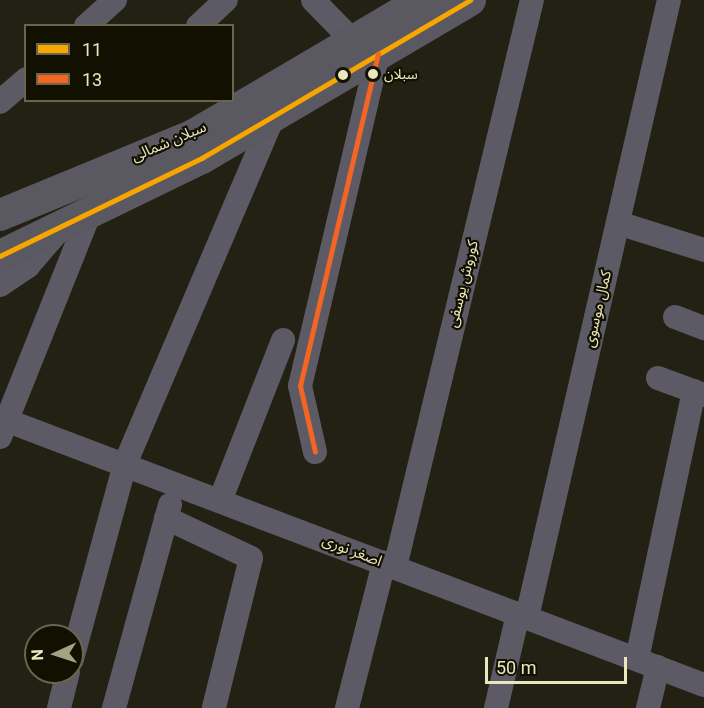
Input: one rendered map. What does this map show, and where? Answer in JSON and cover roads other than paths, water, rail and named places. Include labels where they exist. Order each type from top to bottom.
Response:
[{"type":"main road","name":"سبلان شمالی","points":[[0,256],[202,158],[274,115],[364,53],[423,0]]},
{"type":"main road","name":"سبلان شمالی","points":[[0,215],[192,136],[470,0]]},
{"type":"street","points":[[88,24],[115,0]]},
{"type":"street","points":[[200,24],[226,0]]},
{"type":"street","name":"کوروش یوسفی","points":[[346,708],[389,565],[532,0]]},
{"type":"street","name":"کمال موسوی","points":[[496,708],[523,616],[618,223],[669,0]]},
{"type":"street","points":[[315,452],[300,396],[308,342],[364,53],[317,1]]},
{"type":"street","points":[[0,102],[24,81]]},
{"type":"street","points":[[82,624],[125,464],[274,115]]},
{"type":"street","points":[[1,425],[91,210]]},
{"type":"street","points":[[618,223],[704,250]]},
{"type":"street","points":[[0,285],[28,266],[63,226]]},
{"type":"street","points":[[675,318],[704,328]]},
{"type":"street","points":[[220,501],[283,340]]},
{"type":"street","points":[[648,708],[647,663],[699,393],[657,378]]},
{"type":"street","name":"اصغر نوری","points":[[1,425],[125,464],[704,685]]},
{"type":"street","points":[[114,708],[176,484]]},
{"type":"street","points":[[166,518],[251,558],[214,708]]},
{"type":"street","points":[[59,708],[65,684]]},
{"type":"place","name":"سبلان","points":[[373,74]]}]
